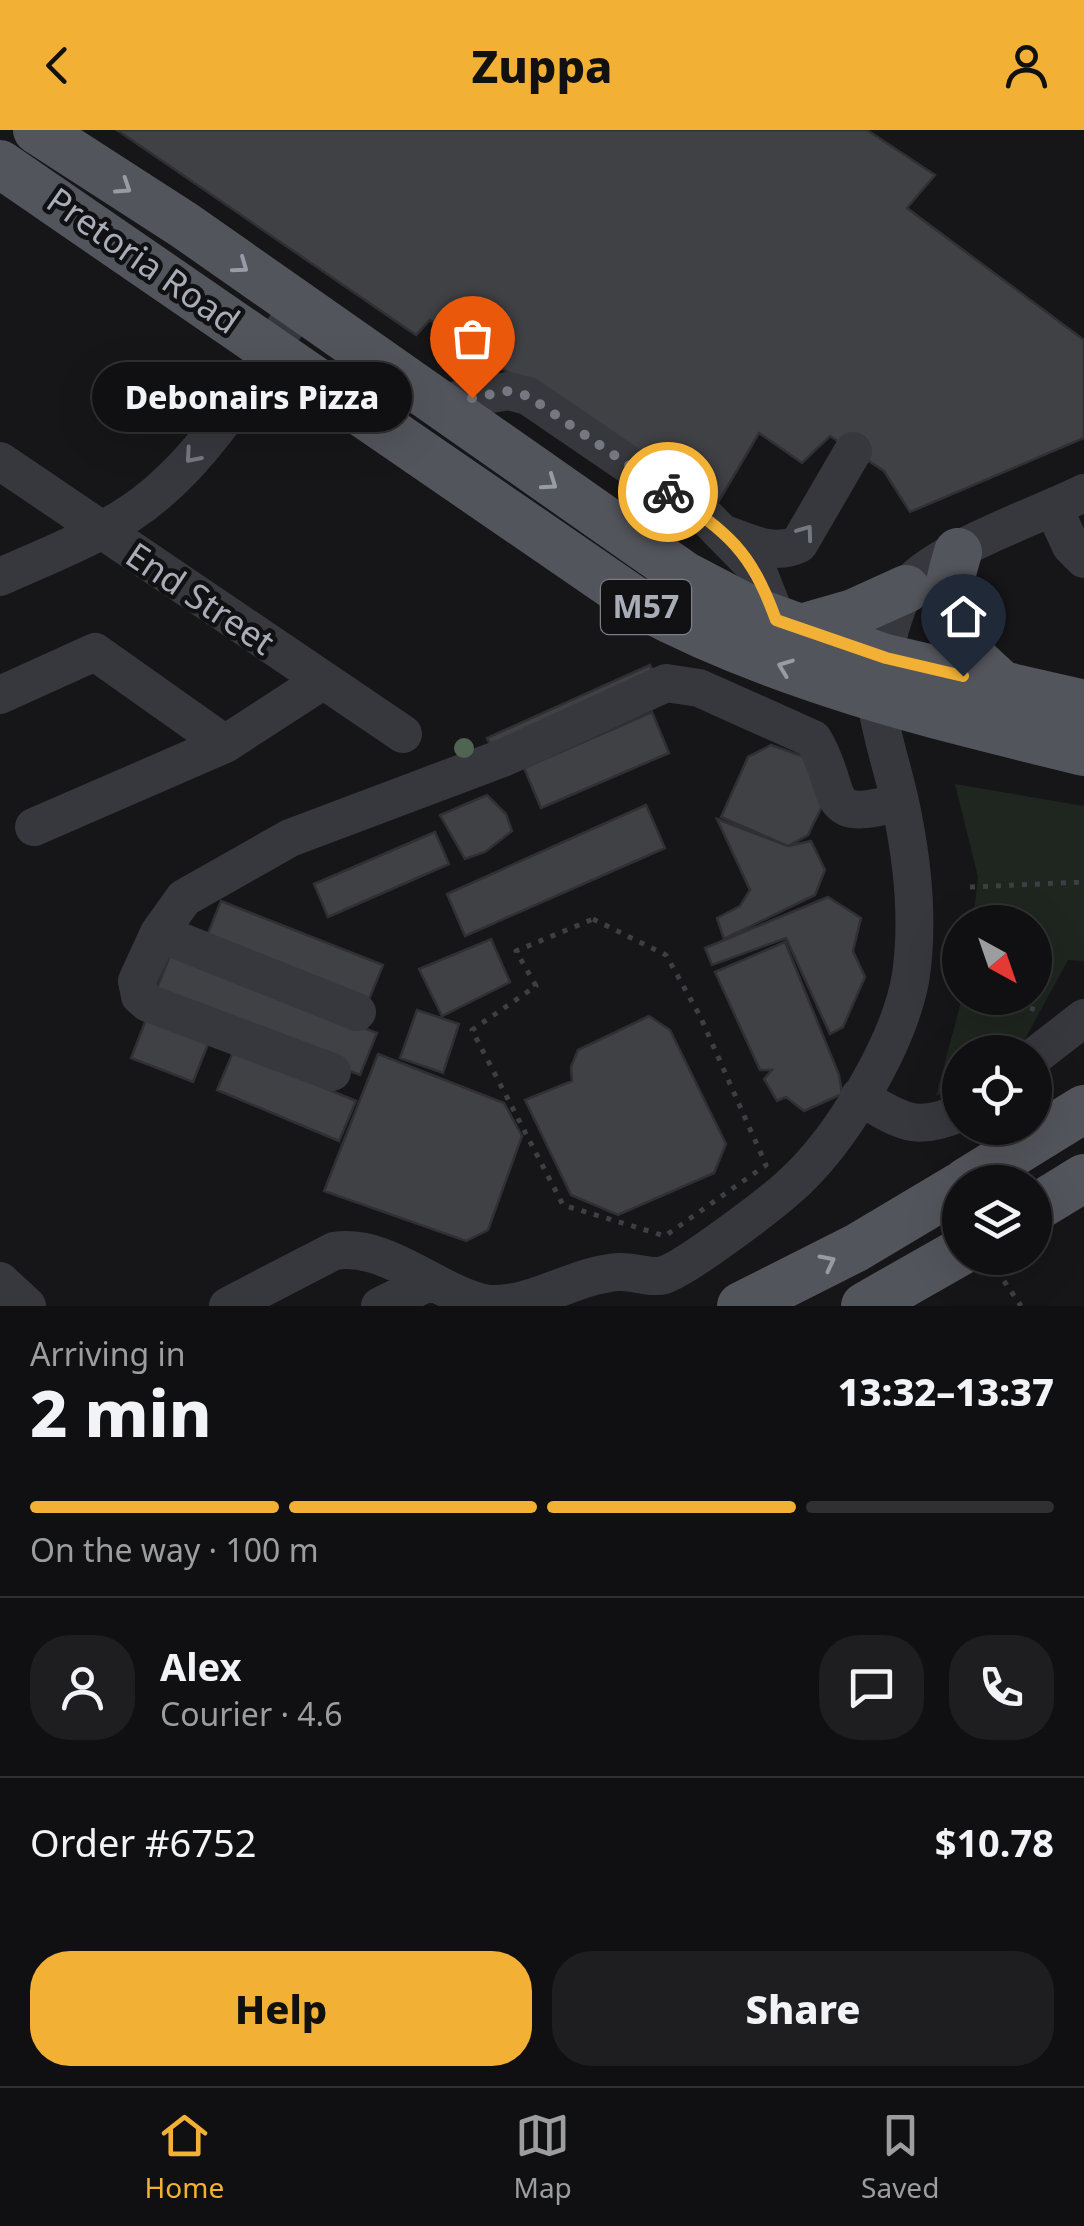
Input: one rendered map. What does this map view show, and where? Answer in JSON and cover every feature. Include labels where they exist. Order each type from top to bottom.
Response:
[{"type":"main road","name":"Pretoria Road","points":[[58,136],[297,308],[684,575],[788,624],[881,680],[1001,684],[1084,704]]},
{"type":"main road","name":"Pretoria Road","points":[[0,164],[640,604],[697,634],[881,680],[1084,752]]},
{"type":"main road","points":[[958,552],[947,588],[946,622],[962,648],[1001,684]]},
{"type":"main road","points":[[788,624],[853,613],[906,589]]},
{"type":"main road","points":[[993,1165],[1084,1108]]},
{"type":"main road","points":[[1052,1198],[1084,1178]]},
{"type":"main road","points":[[741,1306],[856,1248],[942,1197]]},
{"type":"main road","points":[[865,1306],[942,1262]]},
{"type":"street","points":[[0,577],[100,532],[157,494],[190,460],[297,308]]},
{"type":"street","points":[[436,404],[508,391],[528,396],[722,533],[757,569],[788,624]]},
{"type":"street","points":[[722,533],[763,548],[784,550],[799,544],[853,451]]},
{"type":"street","name":"End Street","points":[[0,461],[403,734]]},
{"type":"street","points":[[228,1306],[296,1290],[334,1251],[351,1248],[373,1253],[428,1282],[482,1303],[517,1306],[619,1272],[671,1291],[804,1174],[838,1134],[880,1061],[910,978],[915,908],[881,680],[894,617],[906,589],[932,564],[1074,505],[1071,546],[1084,559]]},
{"type":"street","points":[[0,695],[95,652],[225,744]]},
{"type":"street","points":[[34,827],[225,744],[322,682]]},
{"type":"street","points":[[332,1072],[148,1003],[140,996],[137,980],[159,933],[184,898],[290,838],[505,758],[666,683],[699,688],[813,739],[834,796],[846,808],[861,813],[900,802]]},
{"type":"street","points":[[159,933],[356,1012]]},
{"type":"street","points":[[860,1097],[913,1126],[942,1120]]},
{"type":"street","points":[[0,1280],[27,1306]]},
{"type":"street","points":[[380,1306],[428,1282]]},
{"type":"path","points":[[970,887],[1084,882]]},
{"type":"path","points":[[594,919],[666,955],[700,1016],[766,1165],[694,1215],[664,1236],[563,1204],[472,1030],[536,986],[516,951],[594,919]]},
{"type":"path","points":[[1004,1280],[1021,1306]]},
{"type":"shaded area","points":[[955,784],[1084,806],[1084,961],[1068,960],[1052,989],[1052,905],[975,905],[978,877]]},
{"type":"shaded area","points":[[957,1015],[1038,1015],[1027,1035],[952,1035]]},
{"type":"building","points":[[117,130],[867,130],[935,175],[907,208],[1084,340],[1084,438],[910,512],[884,471],[830,436],[802,463],[759,433],[713,511],[430,320],[416,335]]},
{"type":"building","points":[[650,665],[659,684],[496,756],[487,738]]},
{"type":"building","points":[[652,712],[669,753],[541,808],[524,768]]},
{"type":"building","points":[[771,745],[816,761],[828,794],[808,835],[788,846],[721,817],[748,757]]},
{"type":"building","points":[[487,795],[506,814],[512,831],[485,852],[465,859],[440,815]]},
{"type":"building","points":[[646,805],[665,848],[465,936],[447,894]]},
{"type":"building","points":[[717,819],[788,846],[811,841],[825,870],[815,895],[724,939],[717,918],[740,906],[750,890]]},
{"type":"building","points":[[435,832],[449,864],[328,917],[314,884]]},
{"type":"building","points":[[828,897],[861,918],[853,951],[865,977],[843,1027],[830,1034],[786,938],[712,965],[705,948]]},
{"type":"building","points":[[221,901],[383,965],[366,1007],[204,943]]},
{"type":"building","points":[[491,939],[510,982],[442,1016],[419,969]]},
{"type":"building","points":[[785,942],[839,1075],[842,1094],[804,1111],[786,1097],[777,1101],[764,1079],[772,1070],[760,1070],[715,972]]},
{"type":"building","points":[[171,953],[377,1033],[360,1075],[154,995]]},
{"type":"building","points":[[417,1010],[459,1024],[443,1073],[400,1058]]},
{"type":"building","points":[[649,1016],[670,1030],[726,1144],[714,1173],[618,1215],[571,1195],[525,1100],[572,1081],[571,1067],[578,1050]]},
{"type":"building","points":[[147,1017],[209,1042],[193,1082],[131,1058]]},
{"type":"building","points":[[234,1050],[356,1101],[339,1141],[217,1090]]},
{"type":"building","points":[[378,1054],[504,1103],[522,1136],[488,1230],[466,1241],[324,1191]]},
{"type":"way so far","points":[[472,398],[508,391],[528,396],[668,492]]},
{"type":"place","name":"Debonairs Pizza","points":[[472,398]]},
{"type":"route","points":[[668,492],[708,519],[747,556],[757,569],[776,620],[886,658],[963,676]]}]
